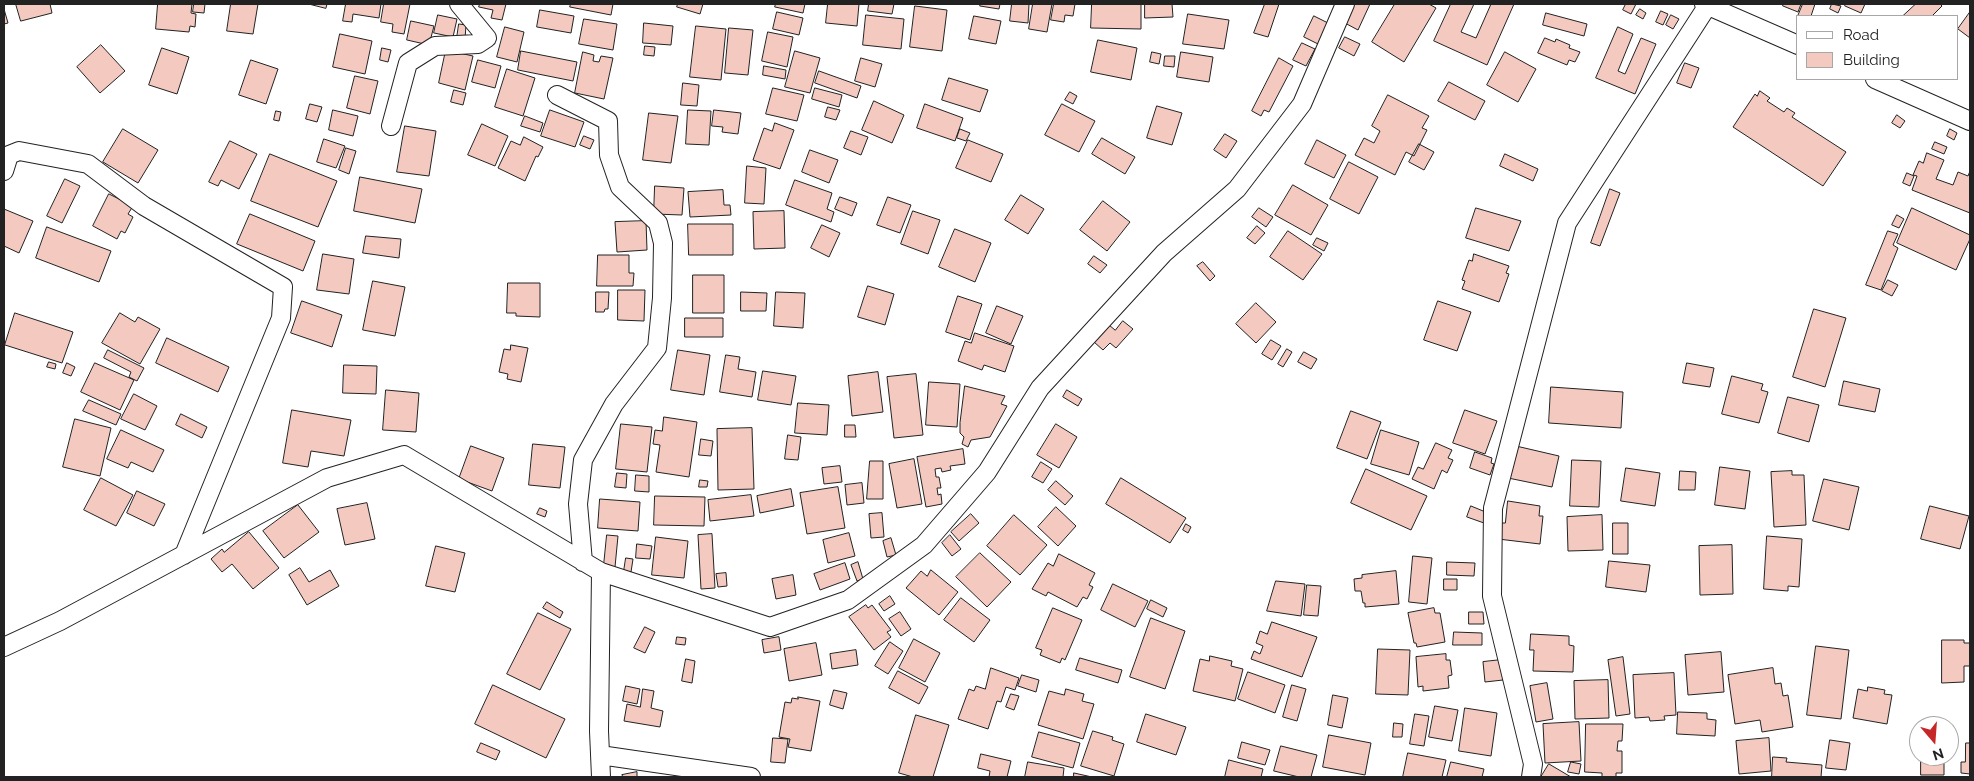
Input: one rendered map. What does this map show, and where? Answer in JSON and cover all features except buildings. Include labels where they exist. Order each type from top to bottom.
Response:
[{"type":"street","points":[[391,126],[408,63],[435,46],[478,44],[487,38],[459,4]]},
{"type":"street","points":[[4,647],[60,621],[327,478],[404,455],[601,572],[770,627],[848,600],[924,545],[986,472],[1040,388],[1164,253],[1237,189],[1302,104],[1345,4]]},
{"type":"street","points":[[1531,777],[1533,764],[1492,596],[1493,508],[1568,223],[1706,4],[1796,44]]},
{"type":"street","points":[[1877,80],[1970,121]]},
{"type":"street","points":[[557,95],[608,121],[609,155],[620,187],[658,223],[663,243],[662,298],[657,348],[614,404],[583,460],[578,504],[584,562]]},
{"type":"street","points":[[5,160],[19,151],[88,164],[144,206],[283,287],[280,318],[184,555]]},
{"type":"street","points":[[601,572],[601,777]]},
{"type":"street","points":[[600,756],[751,777]]}]
